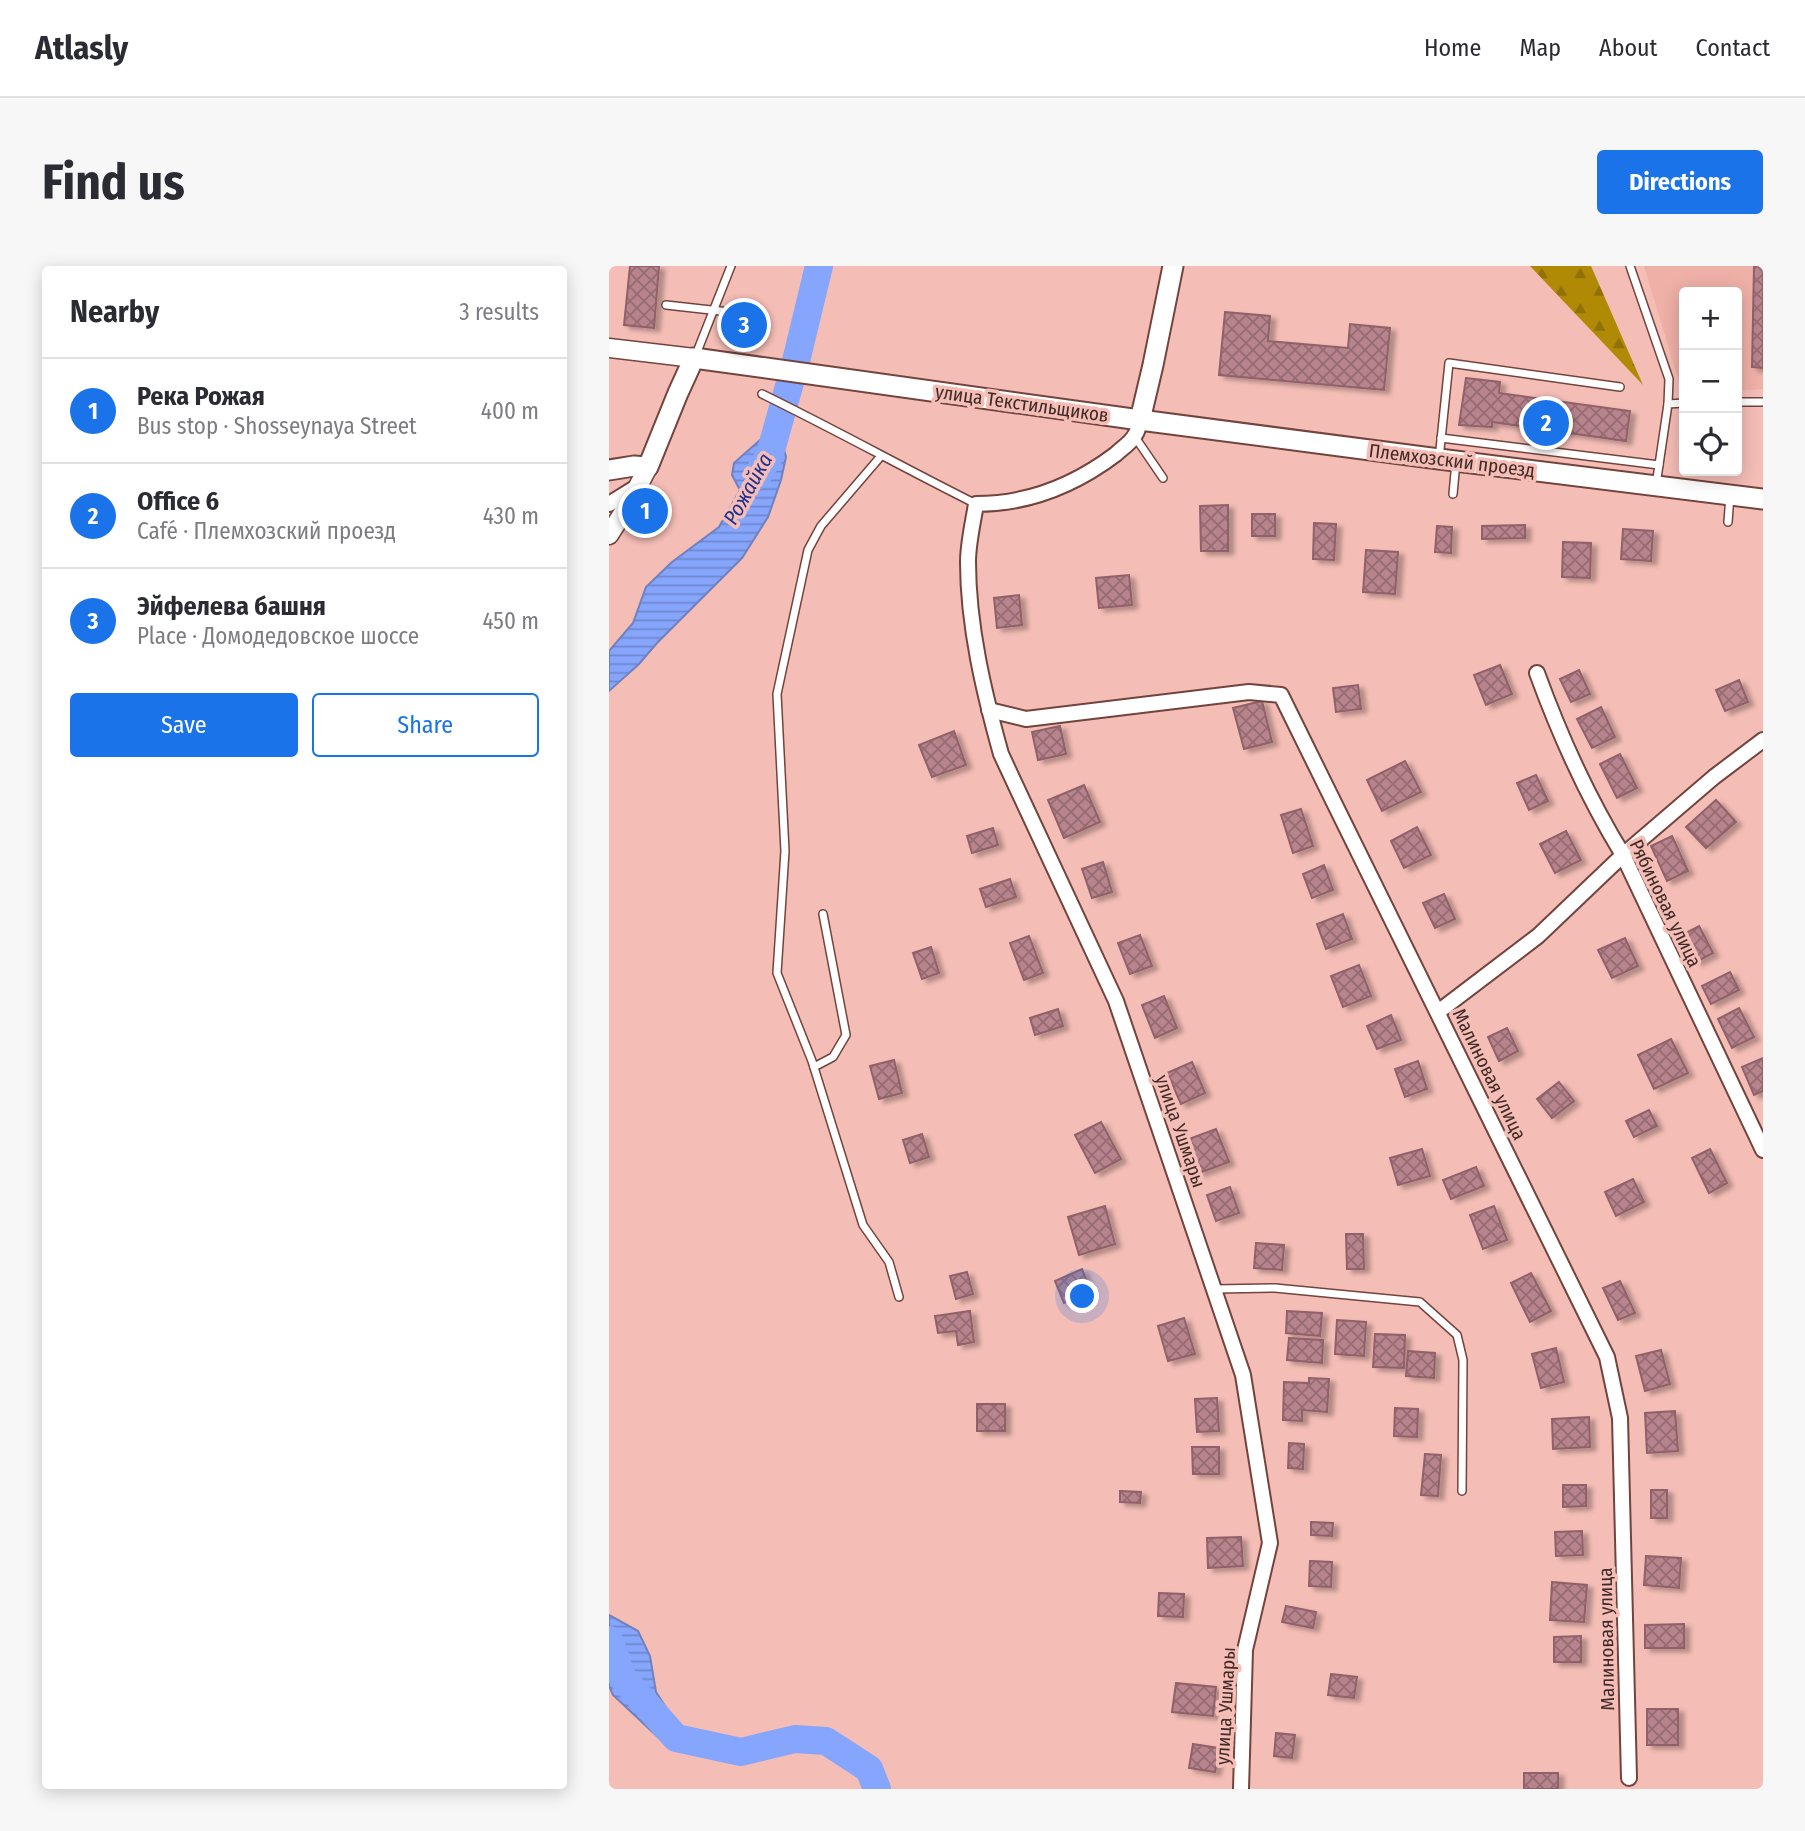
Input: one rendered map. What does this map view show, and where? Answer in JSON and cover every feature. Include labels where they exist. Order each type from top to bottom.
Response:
[{"type":"main road","points":[[1137,428],[1173,266]]},
{"type":"main road","points":[[609,470],[648,467],[694,358]]},
{"type":"main road","name":"улица Текстильщиков","points":[[694,358],[904,387],[1137,428]]},
{"type":"main road","name":"Племхозский проезд","points":[[1137,428],[1448,460],[1763,499]]},
{"type":"street","points":[[609,348],[694,358]]},
{"type":"street","points":[[976,504],[1004,502],[1048,492],[1106,461],[1126,445],[1137,428]]},
{"type":"street","points":[[609,535],[619,522],[648,467]]},
{"type":"street","points":[[609,504],[639,485]]},
{"type":"street","name":"улица Ушмары","points":[[976,504],[968,561],[973,626],[989,710],[1001,754],[1116,1001],[1243,1375],[1270,1544],[1245,1650],[1241,1789]]},
{"type":"street","name":"Рябиновая улица","points":[[1537,673],[1558,729],[1623,855],[1763,1150]]},
{"type":"street","name":"Малиновая улица","points":[[989,710],[1026,719],[1249,692],[1281,695],[1607,1357],[1620,1418],[1629,1778]]},
{"type":"street","points":[[1438,1012],[1538,936],[1623,855],[1714,777],[1763,740]]},
{"type":"lane","points":[[694,358],[731,266]]},
{"type":"lane","points":[[1630,266],[1669,379],[1656,485]]},
{"type":"lane","points":[[666,305],[747,314]]},
{"type":"lane","points":[[1453,494],[1448,460],[1441,438],[1449,363],[1620,387]]},
{"type":"lane","points":[[762,394],[976,504]]},
{"type":"lane","points":[[1742,402],[1763,402]]},
{"type":"lane","points":[[1668,404],[1679,403]]},
{"type":"lane","points":[[1137,428],[1163,478]]},
{"type":"lane","points":[[1441,438],[1659,466]]},
{"type":"lane","points":[[881,456],[821,526],[808,550],[777,694],[785,851],[777,973],[814,1067],[863,1225],[889,1262],[899,1297]]},
{"type":"lane","points":[[1728,522],[1730,495]]},
{"type":"lane","points":[[814,1067],[833,1057],[846,1035],[823,914]]},
{"type":"lane","points":[[1215,1289],[1275,1288],[1420,1302],[1457,1335],[1463,1360],[1462,1491]]},
{"type":"shaded area","points":[[1644,266],[1763,266],[1763,389],[1742,391],[1742,287],[1679,287],[1679,382]]},
{"type":"green space","points":[[1530,266],[1591,266],[1643,385]]},
{"type":"water","points":[[760,440],[782,442],[786,457],[768,517],[742,558],[639,664],[609,691],[609,651],[633,623],[646,587],[672,562],[719,527],[740,490],[732,475],[734,463]]},
{"type":"water","points":[[609,1615],[638,1631],[650,1656],[656,1692],[674,1724],[660,1739],[613,1695],[609,1686]]},
{"type":"building","points":[[630,266],[659,266],[654,328],[624,325]]},
{"type":"building","points":[[1754,266],[1763,266],[1763,368],[1752,367]]},
{"type":"building","points":[[1225,312],[1270,316],[1268,341],[1348,348],[1350,324],[1390,328],[1384,390],[1219,375]]},
{"type":"building","points":[[1466,378],[1500,382],[1499,393],[1630,411],[1626,441],[1492,422],[1492,427],[1459,425]]},
{"type":"building","points":[[1228,505],[1228,551],[1201,551],[1200,506]]},
{"type":"building","points":[[1252,514],[1275,514],[1275,536],[1252,536]]},
{"type":"building","points":[[1314,523],[1336,524],[1334,560],[1313,559]]},
{"type":"building","points":[[1525,525],[1525,538],[1482,539],[1482,526]]},
{"type":"building","points":[[1437,526],[1452,527],[1451,553],[1435,552]]},
{"type":"building","points":[[1623,529],[1653,531],[1651,561],[1621,559]]},
{"type":"building","points":[[1563,542],[1591,543],[1590,578],[1562,577]]},
{"type":"building","points":[[1366,550],[1398,552],[1395,594],[1363,592]]},
{"type":"building","points":[[1129,575],[1132,605],[1099,608],[1096,578]]},
{"type":"building","points":[[1019,595],[1022,625],[997,628],[994,598]]},
{"type":"building","points":[[1500,665],[1512,694],[1486,705],[1474,675]]},
{"type":"building","points":[[1579,670],[1590,694],[1571,702],[1560,679]]},
{"type":"building","points":[[1739,680],[1748,702],[1725,711],[1716,690]]},
{"type":"building","points":[[1358,685],[1361,709],[1336,712],[1333,688]]},
{"type":"building","points":[[1262,701],[1272,742],[1244,749],[1233,708]]},
{"type":"building","points":[[1601,707],[1615,737],[1592,748],[1577,719]]},
{"type":"building","points":[[1060,726],[1066,754],[1038,760],[1032,732]]},
{"type":"building","points":[[954,731],[966,765],[932,777],[919,745]]},
{"type":"building","points":[[1620,754],[1637,788],[1617,798],[1600,764]]},
{"type":"building","points":[[1405,761],[1421,792],[1382,811],[1367,780]]},
{"type":"building","points":[[1536,775],[1548,801],[1529,810],[1517,783]]},
{"type":"building","points":[[1084,785],[1100,822],[1064,838],[1048,800]]},
{"type":"building","points":[[1716,800],[1736,822],[1706,848],[1686,827]]},
{"type":"building","points":[[1301,809],[1313,846],[1293,853],[1281,815]]},
{"type":"building","points":[[1417,827],[1431,855],[1404,868],[1391,841]]},
{"type":"building","points":[[993,828],[998,845],[972,853],[967,836]]},
{"type":"building","points":[[1566,831],[1581,860],[1555,873],[1540,844]]},
{"type":"building","points":[[1672,836],[1688,871],[1667,881],[1651,846]]},
{"type":"building","points":[[1103,862],[1112,892],[1092,898],[1082,869]]},
{"type":"building","points":[[1324,865],[1333,890],[1312,898],[1303,874]]},
{"type":"building","points":[[1010,879],[1016,897],[986,907],[980,889]]},
{"type":"building","points":[[1444,894],[1455,919],[1435,928],[1423,903]]},
{"type":"building","points":[[1343,914],[1352,939],[1326,949],[1317,924]]},
{"type":"building","points":[[1699,926],[1713,953],[1696,962],[1682,935]]},
{"type":"building","points":[[1140,935],[1152,966],[1130,974],[1118,943]]},
{"type":"building","points":[[1029,936],[1043,973],[1024,980],[1010,943]]},
{"type":"building","points":[[1625,938],[1638,966],[1612,978],[1598,950]]},
{"type":"building","points":[[931,947],[939,973],[922,979],[913,953]]},
{"type":"building","points":[[1359,965],[1371,996],[1343,1007],[1331,976]]},
{"type":"building","points":[[1730,972],[1739,990],[1711,1004],[1702,986]]},
{"type":"building","points":[[1164,996],[1177,1028],[1155,1038],[1142,1005]]},
{"type":"building","points":[[1739,1008],[1754,1037],[1732,1048],[1718,1019]]},
{"type":"building","points":[[1058,1009],[1063,1026],[1035,1035],[1030,1018]]},
{"type":"building","points":[[1391,1015],[1401,1040],[1377,1049],[1367,1026]]},
{"type":"building","points":[[1507,1028],[1518,1051],[1499,1061],[1488,1037]]},
{"type":"building","points":[[1671,1039],[1688,1073],[1654,1089],[1638,1055]]},
{"type":"building","points":[[1763,1058],[1763,1091],[1754,1095],[1742,1067]]},
{"type":"building","points":[[894,1060],[902,1093],[879,1099],[870,1066]]},
{"type":"building","points":[[1418,1061],[1427,1089],[1405,1097],[1395,1069]]},
{"type":"building","points":[[1192,1062],[1205,1093],[1181,1104],[1167,1073]]},
{"type":"building","points":[[1559,1082],[1574,1101],[1552,1118],[1537,1099]]},
{"type":"building","points":[[1649,1110],[1657,1126],[1634,1137],[1626,1121]]},
{"type":"building","points":[[1101,1122],[1121,1159],[1095,1173],[1075,1135]]},
{"type":"building","points":[[1216,1129],[1229,1162],[1199,1173],[1186,1140]]},
{"type":"building","points":[[922,1134],[929,1157],[910,1163],[903,1140]]},
{"type":"building","points":[[1422,1149],[1430,1176],[1398,1185],[1390,1158]]},
{"type":"building","points":[[1710,1149],[1727,1183],[1709,1193],[1692,1158]]},
{"type":"building","points":[[1476,1167],[1484,1186],[1451,1199],[1443,1180]]},
{"type":"building","points":[[1633,1179],[1644,1202],[1616,1216],[1605,1192]]},
{"type":"building","points":[[1230,1187],[1239,1213],[1216,1221],[1207,1195]]},
{"type":"building","points":[[1105,1206],[1115,1244],[1079,1255],[1068,1217]]},
{"type":"building","points":[[1494,1206],[1507,1240],[1483,1249],[1470,1215]]},
{"type":"building","points":[[1346,1234],[1363,1234],[1364,1269],[1347,1269]]},
{"type":"building","points":[[1256,1243],[1284,1245],[1282,1270],[1254,1268]]},
{"type":"building","points":[[1082,1269],[1091,1292],[1064,1303],[1055,1281]]},
{"type":"building","points":[[967,1272],[973,1294],[956,1299],[950,1276]]},
{"type":"building","points":[[1531,1273],[1551,1311],[1530,1322],[1511,1283]]},
{"type":"building","points":[[1620,1281],[1635,1313],[1618,1320],[1603,1288]]},
{"type":"building","points":[[970,1311],[974,1342],[958,1345],[956,1331],[938,1333],[935,1316]]},
{"type":"building","points":[[1287,1311],[1322,1313],[1320,1336],[1286,1333]]},
{"type":"building","points":[[1184,1318],[1195,1354],[1168,1361],[1158,1326]]},
{"type":"building","points":[[1337,1320],[1366,1322],[1364,1356],[1335,1354]]},
{"type":"building","points":[[1375,1334],[1405,1335],[1404,1368],[1373,1367]]},
{"type":"building","points":[[1289,1338],[1323,1340],[1322,1363],[1287,1360]]},
{"type":"building","points":[[1556,1348],[1564,1382],[1541,1388],[1532,1354]]},
{"type":"building","points":[[1661,1350],[1670,1384],[1645,1391],[1636,1356]]},
{"type":"building","points":[[1408,1351],[1435,1353],[1434,1378],[1406,1376]]},
{"type":"building","points":[[1309,1378],[1329,1379],[1327,1412],[1302,1410],[1302,1421],[1283,1420],[1284,1382],[1309,1383]]},
{"type":"building","points":[[1217,1398],[1219,1431],[1197,1432],[1195,1399]]},
{"type":"building","points":[[977,1404],[1005,1404],[1005,1431],[977,1431]]},
{"type":"building","points":[[1395,1408],[1418,1409],[1417,1437],[1394,1436]]},
{"type":"building","points":[[1675,1411],[1678,1451],[1647,1453],[1645,1413]]},
{"type":"building","points":[[1589,1417],[1590,1447],[1553,1449],[1552,1419]]},
{"type":"building","points":[[1289,1443],[1304,1444],[1303,1469],[1288,1468]]},
{"type":"building","points":[[1192,1447],[1219,1447],[1219,1474],[1193,1474]]},
{"type":"building","points":[[1425,1454],[1441,1455],[1438,1496],[1421,1495]]},
{"type":"building","points":[[1563,1485],[1586,1485],[1586,1506],[1563,1507]]},
{"type":"building","points":[[1651,1490],[1667,1490],[1667,1518],[1651,1518]]},
{"type":"building","points":[[1120,1491],[1141,1492],[1140,1503],[1120,1502]]},
{"type":"building","points":[[1311,1522],[1333,1523],[1332,1536],[1311,1535]]},
{"type":"building","points":[[1582,1531],[1583,1555],[1556,1556],[1555,1532]]},
{"type":"building","points":[[1241,1537],[1243,1566],[1208,1568],[1207,1538]]},
{"type":"building","points":[[1646,1556],[1681,1558],[1679,1588],[1644,1585]]},
{"type":"building","points":[[1310,1561],[1332,1562],[1331,1587],[1309,1586]]},
{"type":"building","points":[[1552,1582],[1587,1585],[1584,1622],[1550,1620]]},
{"type":"building","points":[[1159,1593],[1184,1594],[1183,1617],[1158,1616]]},
{"type":"building","points":[[1286,1606],[1316,1612],[1313,1628],[1282,1622]]},
{"type":"building","points":[[1684,1624],[1684,1648],[1645,1648],[1645,1625]]},
{"type":"building","points":[[1581,1636],[1581,1662],[1554,1662],[1554,1637]]},
{"type":"building","points":[[1331,1674],[1357,1677],[1354,1698],[1328,1695]]},
{"type":"building","points":[[1176,1683],[1216,1687],[1213,1716],[1172,1712]]},
{"type":"building","points":[[1647,1709],[1678,1709],[1678,1745],[1647,1745]]},
{"type":"building","points":[[1276,1733],[1295,1735],[1292,1758],[1274,1756]]},
{"type":"building","points":[[1193,1744],[1219,1748],[1215,1772],[1189,1768]]},
{"type":"building","points":[[1524,1773],[1558,1773],[1558,1789],[1524,1789]]},
{"type":"waterway","name":"Рожайка","points":[[758,475],[770,454],[819,266]]},
{"type":"waterway","name":"Рожайка","points":[[609,1640],[622,1677],[676,1738],[741,1752],[795,1739],[826,1741],[869,1769],[877,1789]]},
{"type":"place","name":"Эйфелева башня","points":[[744,325]]},
{"type":"place","name":"Office 6","points":[[1546,423]]},
{"type":"place","name":"Река Рожая","points":[[645,511]]}]
